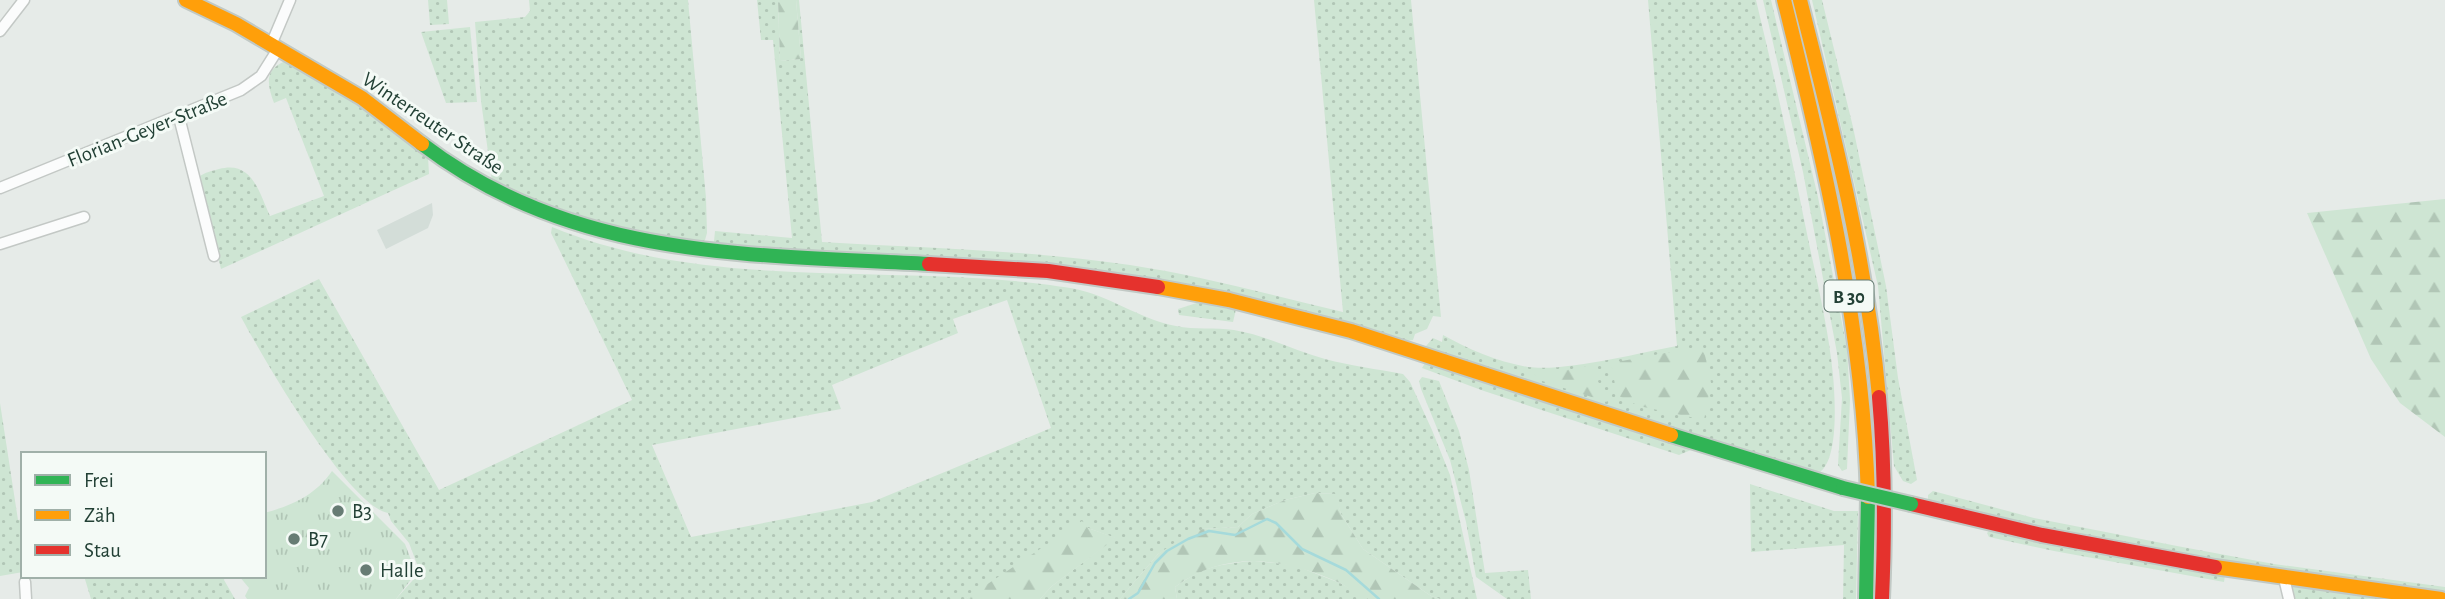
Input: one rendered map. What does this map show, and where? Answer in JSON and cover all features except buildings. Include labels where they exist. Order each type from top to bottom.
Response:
[{"type":"main road","name":"Winterreuter Straße","points":[[187,0],[219,15],[362,98],[430,150],[513,200],[590,228],[643,241],[711,252],[1048,271],[1229,300],[1351,331],[1843,488],[2119,550],[2284,578],[2441,599]]},
{"type":"main road","name":"B 30","points":[[1784,0],[1808,93],[1855,324],[1865,428],[1869,510],[1866,599]]},
{"type":"main road","name":"B 30","points":[[1800,0],[1846,195],[1871,321],[1882,425],[1882,599]]},
{"type":"street","points":[[0,31],[24,0]]},
{"type":"street","name":"Florian-Geyer-Straße","points":[[0,188],[179,117],[253,83],[261,76],[275,47],[290,0]]},
{"type":"street","points":[[179,117],[214,256]]},
{"type":"street","points":[[0,244],[85,217]]},
{"type":"street","points":[[2284,578],[2289,599]]},
{"type":"street","points":[[25,582],[26,599]]},
{"type":"shaded area","points":[[432,203],[433,215],[428,228],[386,249],[377,230]]},
{"type":"green space","points":[[428,0],[447,0],[449,24],[430,25]]},
{"type":"green space","points":[[529,0],[688,0],[706,198],[705,240],[700,243],[645,237],[569,218],[492,181],[481,101],[475,22],[525,17],[530,11]]},
{"type":"green space","points":[[757,0],[778,0],[780,61],[801,59],[796,0],[799,0],[822,242],[1015,253],[1130,265],[1210,280],[1343,312],[1314,0],[1411,0],[1441,317],[1433,316],[1427,329],[1415,334],[1413,340],[1399,342],[1178,287],[718,248],[714,241],[715,231],[792,238],[773,40],[761,40]]},
{"type":"green space","points":[[778,0],[796,0],[801,59],[780,61]]},
{"type":"green space","points":[[1648,0],[1756,0],[1788,140],[1831,356],[1833,441],[1826,465],[1820,472],[1769,460],[1428,351],[1426,346],[1433,338],[1442,342],[1443,335],[1495,358],[1517,365],[1543,368],[1581,364],[1677,346]]},
{"type":"green space","points":[[1763,0],[1771,0],[1818,197],[1847,349],[1850,400],[1847,469],[1842,471],[1838,465],[1842,398],[1837,353],[1803,172]]},
{"type":"green space","points":[[1812,0],[1822,0],[1853,127],[1886,286],[1898,378],[1917,480],[1911,484],[1903,481],[1894,466],[1878,286]]},
{"type":"green space","points":[[470,27],[477,102],[446,103],[421,32]]},
{"type":"green space","points":[[286,61],[366,109],[428,157],[429,174],[221,269],[199,177],[201,175],[230,167],[239,169],[253,180],[270,216],[324,196],[286,98],[274,103],[272,96],[269,83],[271,73]]},
{"type":"green space","points":[[2445,199],[2445,437],[2400,403],[2371,359],[2307,213]]},
{"type":"green space","points":[[552,227],[612,247],[673,260],[735,268],[988,279],[1050,285],[1098,296],[1164,323],[1246,332],[1325,359],[1403,374],[1410,382],[1450,475],[1477,599],[1440,599],[1431,596],[1363,549],[1341,514],[1335,494],[1315,493],[1285,500],[1252,514],[1238,527],[1203,529],[1158,554],[1120,599],[1040,599],[1052,586],[1115,538],[1088,528],[965,599],[396,599],[420,572],[409,543],[391,521],[388,513],[371,504],[329,458],[286,394],[241,317],[319,279],[439,490],[632,400],[551,233]],"holes":[[[1007,300],[1051,428],[872,502],[691,537],[652,445],[841,409],[832,385],[958,333],[953,319]]]},
{"type":"green space","points":[[1209,299],[1237,305],[1233,322],[1179,315],[1178,309]]},
{"type":"green space","points":[[1703,346],[1711,383],[1704,420],[1639,406],[1617,395],[1611,363]]},
{"type":"green space","points":[[1427,360],[1691,450],[1679,455],[1484,391],[1422,368]]},
{"type":"green space","points":[[1591,365],[1607,402],[1536,379],[1534,372],[1562,371]]},
{"type":"green space","points":[[1422,377],[1439,381],[1459,431],[1469,470],[1485,573],[1528,570],[1531,599],[1507,599],[1476,577],[1466,522],[1450,460],[1421,389],[1419,381]]},
{"type":"green space","points":[[0,403],[18,520],[21,519],[21,572],[0,576]]},
{"type":"green space","points":[[332,471],[405,544],[416,573],[396,599],[247,599],[245,596],[249,588],[241,578],[266,578],[266,512],[284,507],[311,493]]},
{"type":"green space","points":[[1750,484],[1834,511],[1858,511],[1856,599],[1843,599],[1844,545],[1751,552]]},
{"type":"green space","points":[[1933,491],[2034,518],[2177,546],[2274,564],[2445,587],[2445,596],[2130,548],[1933,505],[1928,500],[1928,495]]},
{"type":"green space","points":[[1315,493],[1336,494],[1341,514],[1363,549],[1431,596],[1440,599],[1369,599],[1319,574],[1277,563],[1256,561],[1235,562],[1194,575],[1175,587],[1177,599],[1120,599],[1158,554],[1186,535],[1203,529],[1238,527],[1252,514],[1285,500]]},
{"type":"green space","points":[[1082,521],[1088,528],[1116,538],[1052,586],[1040,599],[965,599]]},
{"type":"green space","points":[[1990,530],[2225,575],[2224,582],[1989,537],[1987,533]]},
{"type":"green space","points":[[1254,561],[1294,565],[1340,583],[1369,599],[1177,599],[1175,587],[1195,574],[1222,565]]},
{"type":"green space","points":[[85,578],[224,578],[235,599],[91,599]]},
{"type":"green space","points":[[2293,586],[2407,599],[2293,599]]},
{"type":"waterway","points":[[1129,599],[1138,593],[1155,563],[1167,551],[1209,531],[1235,535],[1267,519],[1276,523],[1302,549],[1346,570],[1379,599]]},
{"type":"traffic: fast","points":[[422,144],[480,182],[540,210],[601,230],[665,244],[729,252],[929,264]]},
{"type":"traffic: fast","points":[[1671,435],[1843,488]]},
{"type":"traffic: fast","points":[[1843,488],[1911,504]]},
{"type":"traffic: fast","points":[[1866,599],[1868,497]]},
{"type":"traffic: slow","points":[[186,0],[236,24],[362,98],[422,144]]},
{"type":"traffic: slow","points":[[1784,0],[1840,247],[1859,371],[1868,497]]},
{"type":"traffic: slow","points":[[1800,0],[1857,246],[1874,347],[1879,397]]},
{"type":"traffic: slow","points":[[1158,287],[1229,300],[1351,331],[1671,435]]},
{"type":"traffic: slow","points":[[2215,567],[2441,599]]},
{"type":"traffic: jam","points":[[929,264],[1048,271],[1158,287]]},
{"type":"traffic: jam","points":[[1879,397],[1884,498],[1882,599]]},
{"type":"traffic: jam","points":[[1911,504],[2042,535],[2215,567]]},
{"type":"place","name":"B3","points":[[338,511]]},
{"type":"place","name":"B7","points":[[294,539]]},
{"type":"place","name":"Halle","points":[[366,570]]}]
